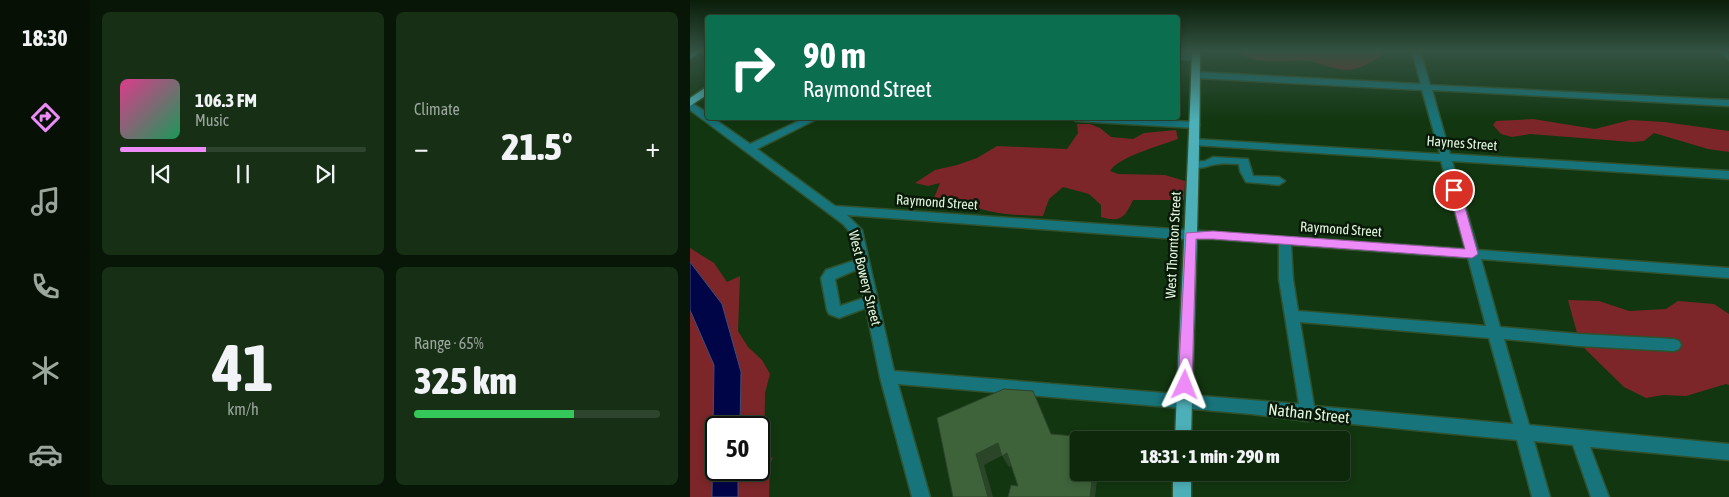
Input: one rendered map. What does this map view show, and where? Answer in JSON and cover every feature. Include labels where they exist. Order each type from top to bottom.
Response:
[{"type":"main road","name":"West Thornton Street","points":[[1183,431],[1196,75]]},
{"type":"main road","points":[[691,106],[705,91]]},
{"type":"main road","points":[[1182,481],[1182,497]]},
{"type":"street","points":[[1422,74],[1541,497]]},
{"type":"street","points":[[1196,75],[1729,103]]},
{"type":"street","points":[[691,106],[705,104]]},
{"type":"street","name":"West Bowery Street","points":[[691,106],[705,116]]},
{"type":"street","name":"West Bowery Street","points":[[710,120],[847,221],[856,230],[888,377],[921,497]]},
{"type":"street","points":[[749,149],[808,120]]},
{"type":"street","points":[[1115,120],[1194,124]]},
{"type":"street","name":"Haynes Street","points":[[1194,142],[1729,175]]},
{"type":"street","points":[[1247,145],[1244,161],[1245,171],[1250,179],[1279,181]]},
{"type":"street","points":[[1194,164],[1208,164],[1213,160],[1244,161]]},
{"type":"street","name":"Raymond Street","points":[[831,210],[1285,240],[1729,273]]},
{"type":"street","points":[[1285,240],[1286,279],[1308,414]]},
{"type":"street","points":[[863,262],[831,274],[828,278],[834,310],[839,312],[872,301]]},
{"type":"street","points":[[1293,316],[1674,346]]},
{"type":"street","name":"Nathan Street","points":[[888,377],[1729,452]]},
{"type":"street","points":[[1578,438],[1600,497]]},
{"type":"shaded area","points":[[1533,119],[1595,129],[1630,120],[1664,122],[1729,131],[1729,152],[1708,149],[1654,133],[1644,141],[1632,142],[1530,134],[1512,137],[1501,134],[1493,125],[1496,121]]},
{"type":"shaded area","points":[[1077,124],[1090,124],[1100,128],[1111,137],[1133,139],[1144,133],[1176,130],[1178,139],[1131,156],[1110,171],[1118,174],[1165,175],[1185,181],[1184,200],[1133,200],[1122,217],[1108,219],[1101,217],[1101,205],[1089,194],[1063,187],[1049,199],[1043,216],[1013,215],[984,210],[966,203],[953,207],[930,208],[940,183],[928,186],[915,183],[935,170],[977,158],[997,146],[1067,149],[1078,133]]},
{"type":"shaded area","points":[[690,248],[714,263],[727,282],[740,276],[738,331],[748,347],[762,360],[770,374],[765,393],[765,416],[740,416],[741,372],[722,304],[690,262]]},
{"type":"shaded area","points":[[690,262],[722,304],[741,372],[740,416],[713,416],[714,365],[690,310]]},
{"type":"shaded area","points":[[1568,300],[1599,301],[1629,311],[1666,309],[1678,301],[1714,304],[1729,314],[1729,385],[1726,384],[1686,396],[1663,395],[1646,398],[1624,387],[1580,344]]},
{"type":"shaded area","points":[[690,310],[714,365],[713,416],[705,416],[705,481],[712,481],[712,497],[690,497]]},
{"type":"shaded area","points":[[712,481],[738,481],[738,497],[712,497]]},
{"type":"shaded area","points":[[738,481],[770,481],[769,497],[738,497]]},
{"type":"building","points":[[1004,389],[1033,391],[1051,434],[1070,436],[1070,481],[1092,481],[1090,497],[1008,497],[1011,485],[1018,486],[1007,453],[1002,456],[998,443],[976,454],[988,497],[953,497],[937,418]]},
{"type":"route","points":[[1185,385],[1190,235],[1213,235],[1472,254],[1454,190]]}]
